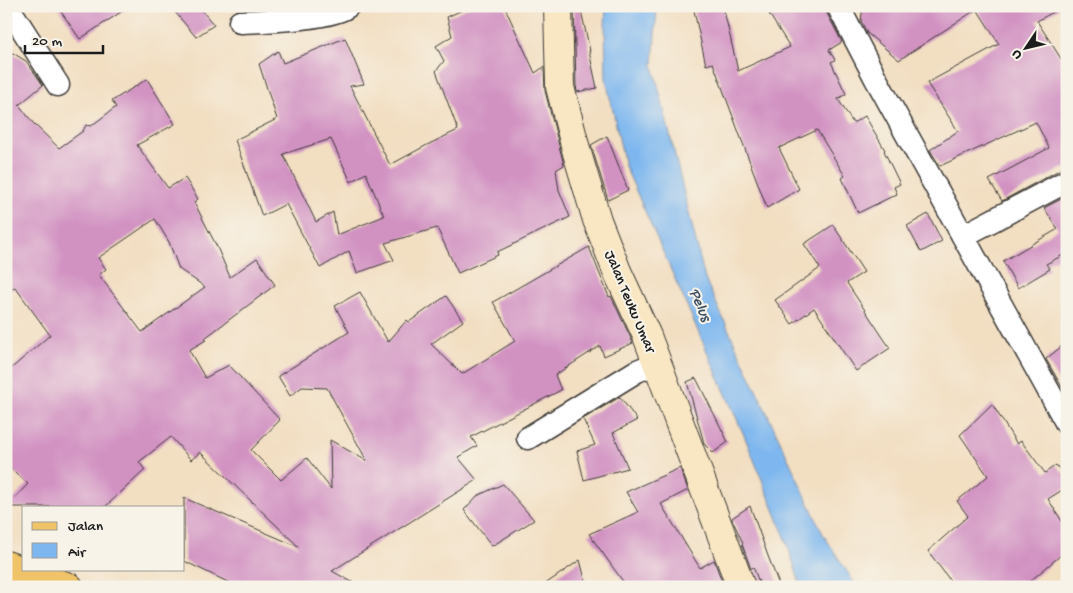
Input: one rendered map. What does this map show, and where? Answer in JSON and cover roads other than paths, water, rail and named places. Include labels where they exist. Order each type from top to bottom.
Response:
[{"type":"main road","name":"Jalan Teuku Umar","points":[[558,6],[560,87],[597,220],[617,271],[647,336],[740,587]]},
{"type":"main road","points":[[6,565],[55,584]]},
{"type":"street","points":[[6,6],[58,86]]},
{"type":"street","points":[[240,22],[329,14],[344,10],[348,6]]},
{"type":"street","points":[[838,6],[1067,424]]},
{"type":"street","points":[[963,236],[1067,181]]},
{"type":"street","points":[[528,438],[637,371],[657,363]]},
{"type":"water","name":"Pelus","points":[[606,6],[657,6],[653,65],[705,279],[823,534],[857,587],[801,587],[785,537],[744,435],[625,166],[606,79]]}]
